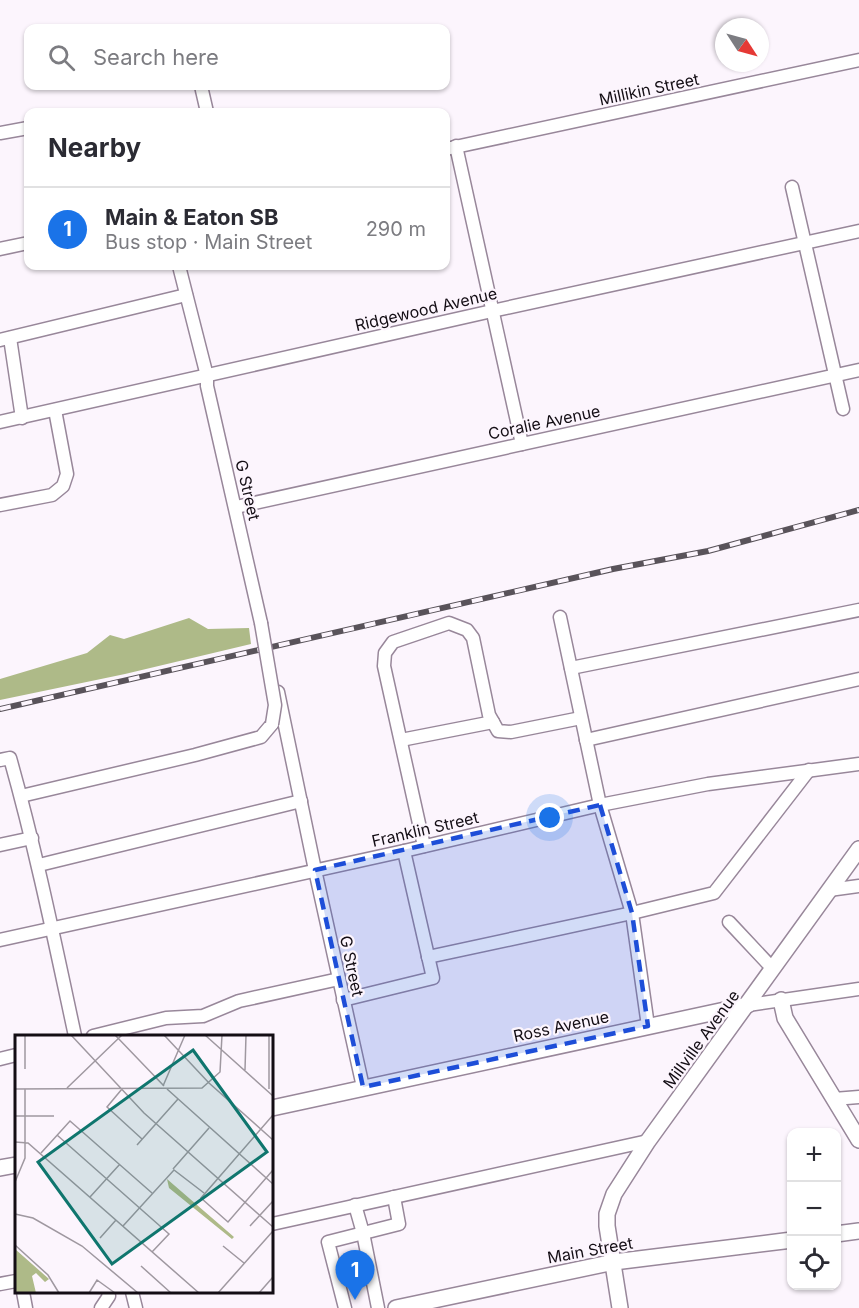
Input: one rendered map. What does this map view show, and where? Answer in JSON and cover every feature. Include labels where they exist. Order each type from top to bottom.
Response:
[{"type":"main road","name":"Millville Avenue","points":[[620,1308],[607,1226],[610,1203],[648,1141],[859,849]]},
{"type":"main road","points":[[781,1000],[785,1018],[859,1140]]},
{"type":"main road","name":"Ross Avenue","points":[[273,1108],[748,1005]]},
{"type":"main road","points":[[0,1168],[15,1164]]},
{"type":"main road","points":[[841,1233],[859,1231]]},
{"type":"main road","name":"Main Street","points":[[401,1307],[614,1263],[787,1241]]},
{"type":"street","name":"Millikin Street","points":[[451,148],[859,60]]},
{"type":"street","points":[[202,90],[206,108]]},
{"type":"street","points":[[0,133],[24,129]]},
{"type":"street","points":[[451,148],[492,311],[522,444]]},
{"type":"street","points":[[792,187],[843,409]]},
{"type":"street","name":"Ridgewood Avenue","points":[[0,422],[859,231]]},
{"type":"street","points":[[0,249],[24,244]]},
{"type":"street","name":"G Street","points":[[21,796],[261,737],[272,724],[275,705],[261,623],[207,386],[207,376],[180,270]]},
{"type":"street","points":[[21,418],[5,339],[186,295]]},
{"type":"street","name":"Coralie Avenue","points":[[236,507],[859,370]]},
{"type":"street","points":[[0,505],[52,495],[63,486],[68,474],[55,410]]},
{"type":"street","points":[[572,668],[859,610]]},
{"type":"street","points":[[560,617],[600,805],[632,913],[648,1026]]},
{"type":"street","points":[[424,846],[384,666],[385,653],[393,642],[449,623],[467,630],[473,638],[489,715],[498,731],[511,732],[580,718]]},
{"type":"street","name":"G Street","points":[[274,675],[363,1087]]},
{"type":"street","points":[[586,740],[859,679]]},
{"type":"street","points":[[401,740],[493,723]]},
{"type":"street","points":[[0,760],[10,758],[21,796],[39,864],[75,1035]]},
{"type":"street","name":"Franklin Street","points":[[0,940],[404,851],[600,805],[708,784],[859,764]]},
{"type":"street","points":[[428,957],[714,893],[809,770]]},
{"type":"street","points":[[39,864],[301,801]]},
{"type":"street","points":[[0,845],[32,838]]},
{"type":"street","points":[[343,1000],[433,978],[404,851]]},
{"type":"street","points":[[829,890],[859,886]]},
{"type":"street","points":[[729,922],[773,969]]},
{"type":"street","points":[[97,1035],[166,1018],[202,1016],[239,1001],[339,979]]},
{"type":"street","name":"Ross Avenue","points":[[748,1005],[859,989]]},
{"type":"street","points":[[0,1059],[15,1055]]},
{"type":"street","points":[[834,1099],[859,1097]]},
{"type":"street","points":[[273,1224],[648,1141]]},
{"type":"street","points":[[345,1308],[328,1242],[399,1224],[394,1197]]},
{"type":"street","points":[[355,1205],[378,1308]]},
{"type":"street","points":[[0,1284],[15,1281]]},
{"type":"street","points":[[22,1293],[26,1308]]},
{"type":"street","points":[[101,1308],[109,1296],[108,1293]]},
{"type":"street","points":[[132,1293],[136,1308]]},
{"type":"highlighted area","points":[[600,805],[632,913],[648,1026],[363,1087],[315,870]]},
{"type":"green space","points":[[189,618],[208,629],[249,628],[251,644],[125,674],[0,700],[0,679],[87,653],[110,635],[124,639]]},
{"type":"railway","points":[[0,709],[613,569],[708,551],[859,510]]},
{"type":"place","name":"Main & Eaton SB","points":[[355,1300]]}]
